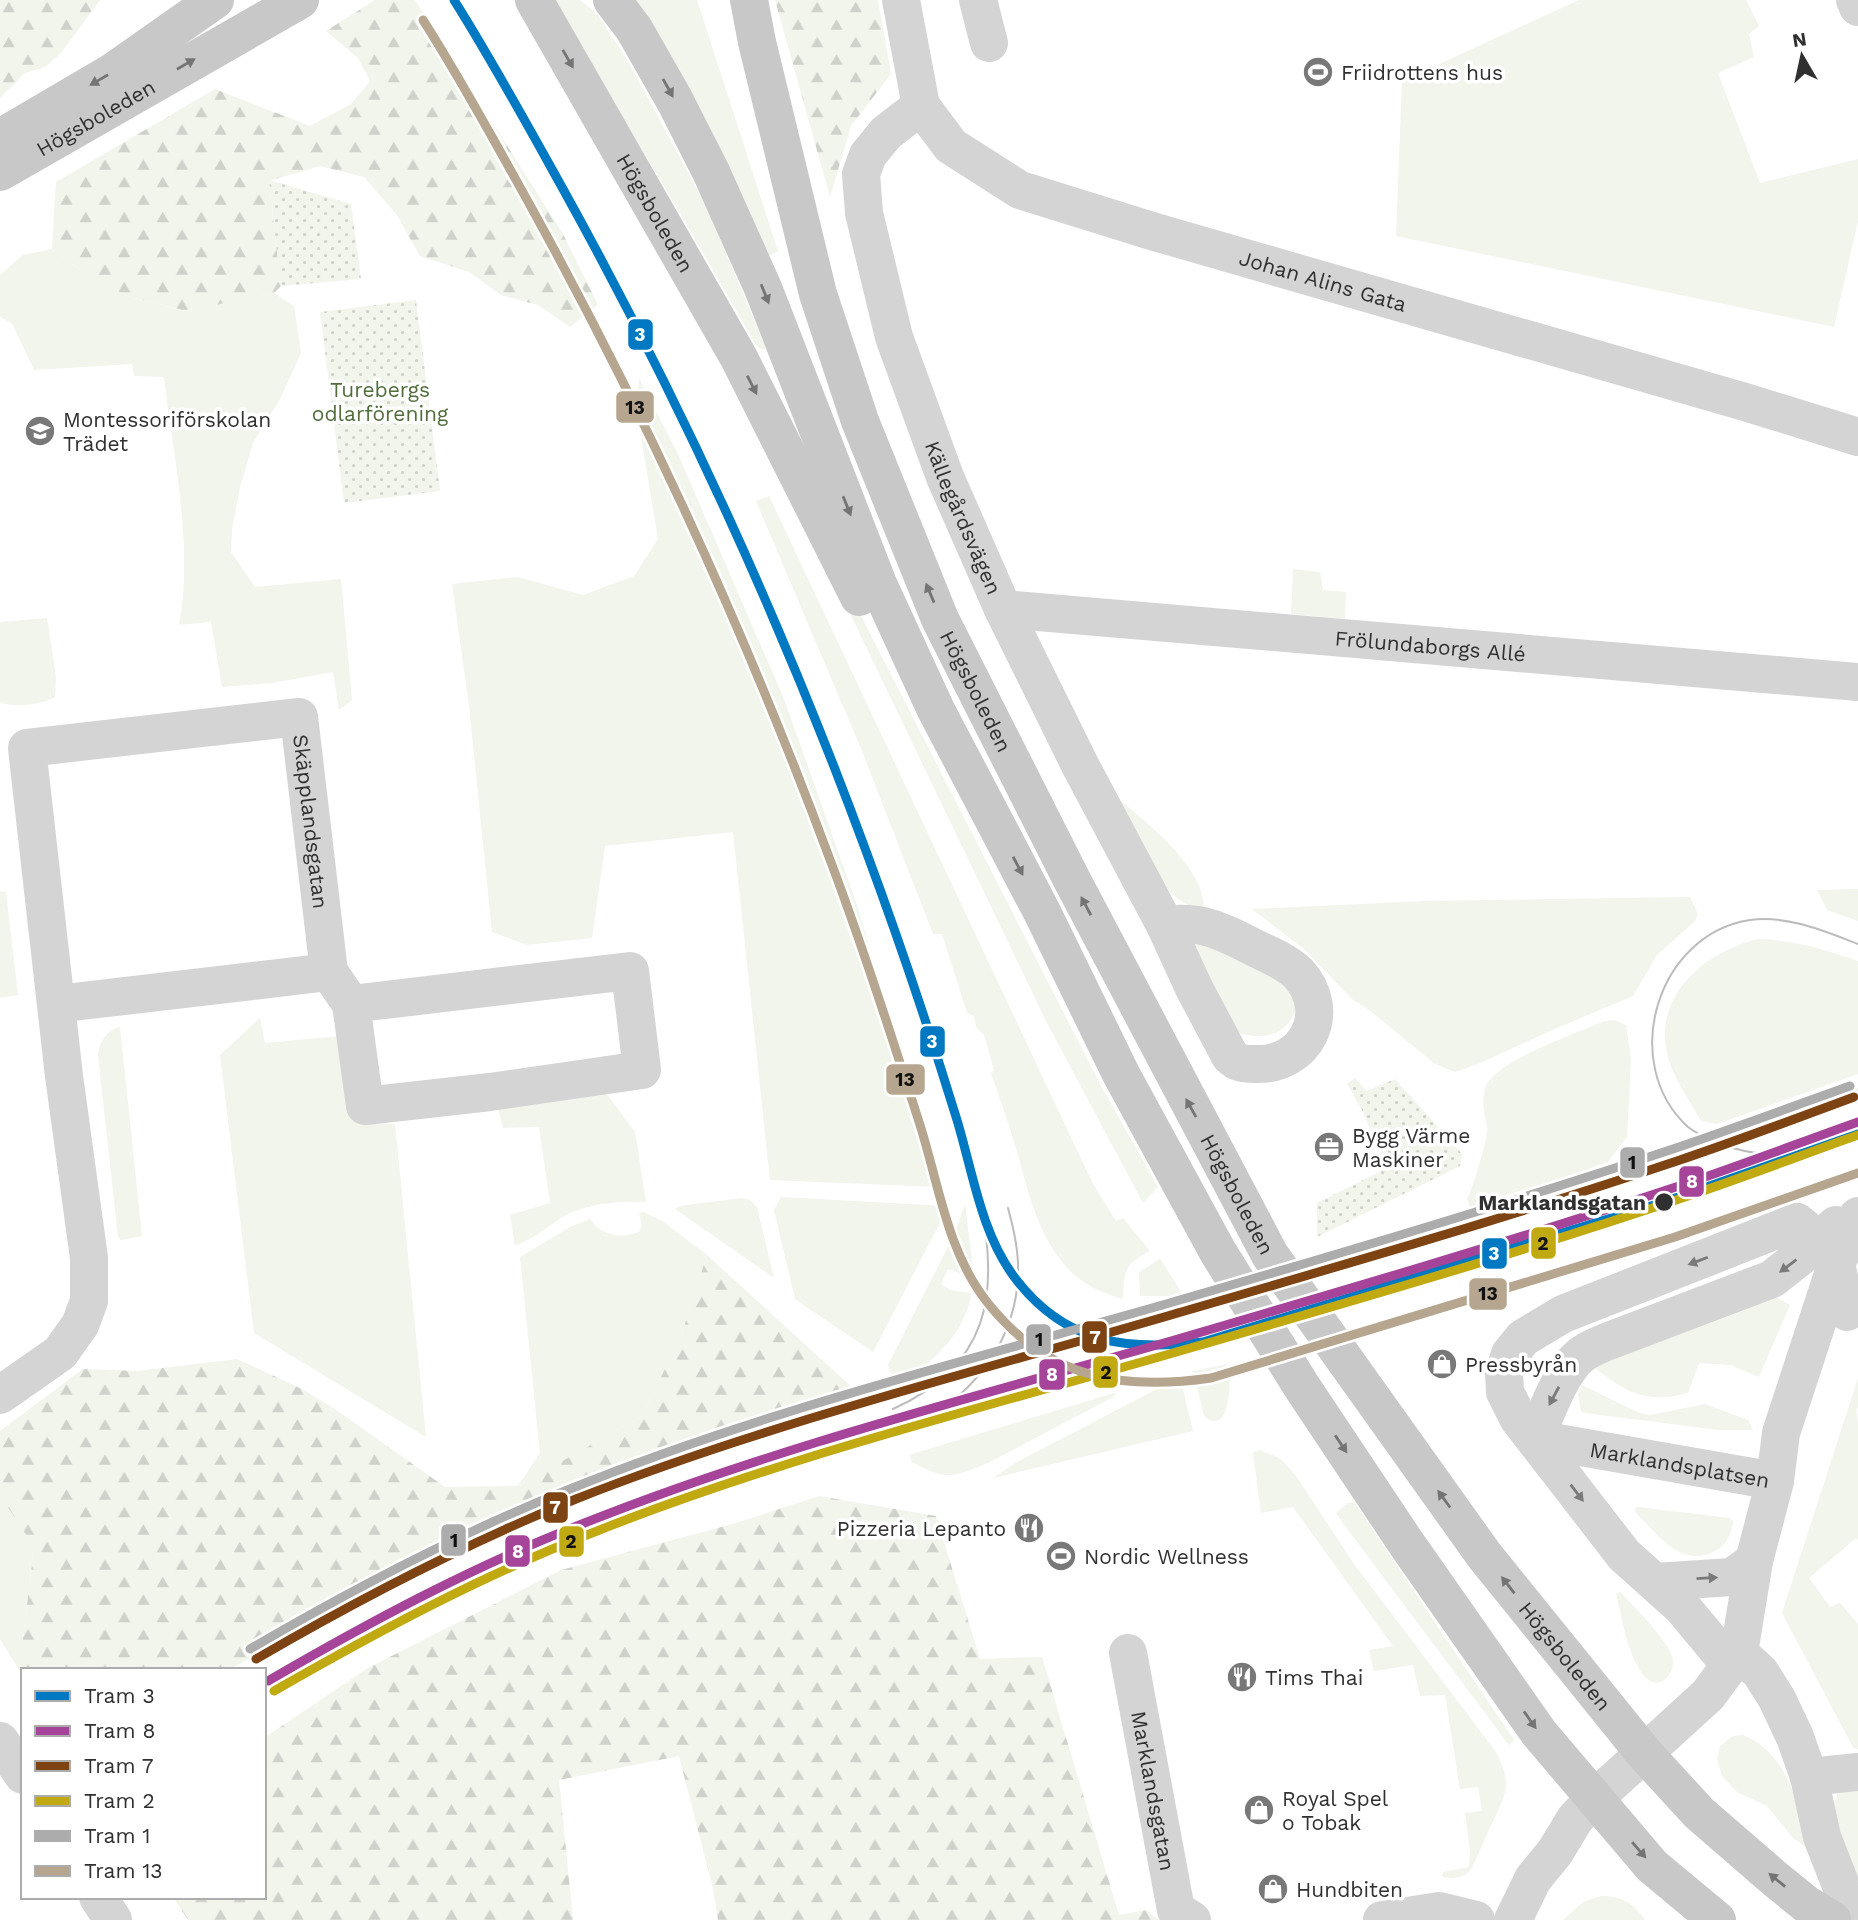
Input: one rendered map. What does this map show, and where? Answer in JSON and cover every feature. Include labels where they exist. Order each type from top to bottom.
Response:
[{"type":"main road","name":"Högsboleden","points":[[0,138],[111,73],[215,0]]},
{"type":"main road","name":"Högsboleden","points":[[0,172],[300,0]]},
{"type":"main road","name":"Högsboleden","points":[[534,0],[739,358],[918,715],[999,831]]},
{"type":"main road","name":"Högsboleden","points":[[722,0],[793,259],[827,357],[860,421]]},
{"type":"main road","name":"Högsboleden","points":[[749,0],[818,294],[860,421],[940,620],[1072,880],[1269,1255],[1484,1555],[1644,1753],[1699,1813],[1774,1878],[1832,1920]]},
{"type":"main road","name":"Högsboleden","points":[[623,14],[675,101],[711,172],[763,288],[878,583],[936,710],[1121,1074],[1218,1252],[1406,1543],[1538,1733],[1652,1866],[1717,1920]]},
{"type":"street","name":"Johan Alins Gata","points":[[901,0],[921,106],[951,146],[1020,190],[1155,232],[1858,437]]},
{"type":"street","points":[[978,0],[989,43]]},
{"type":"street","points":[[1854,0],[1858,7]]},
{"type":"street","name":"Källegårdsvägen","points":[[921,106],[886,133],[868,155],[861,174],[864,213],[894,337],[945,477],[1003,609],[1080,765],[1166,925]]},
{"type":"street","name":"Frölundaborgs Allé","points":[[1003,609],[1858,682]]},
{"type":"street","name":"Skäpplandsgatan","points":[[0,1395],[60,1353],[80,1325],[89,1301],[89,1258],[64,1076],[27,748],[299,717],[329,972]]},
{"type":"street","points":[[56,1004],[329,972],[351,1004],[365,1106],[490,1092],[642,1070],[630,971],[351,1004]]},
{"type":"street","points":[[1535,1439],[1550,1402],[1573,1362],[1583,1353],[1772,1279],[1858,1203]]},
{"type":"street","points":[[1858,1216],[1817,1242],[1563,1314],[1523,1338],[1506,1362],[1504,1382],[1505,1392],[1518,1418],[1624,1555],[1735,1660],[1760,1672],[1777,1699],[1795,1737],[1809,1777],[1822,1837],[1842,1888],[1858,1911]]},
{"type":"street","points":[[1775,1482],[1787,1470],[1805,1441],[1853,1305],[1817,1242]]},
{"type":"street","points":[[1775,1482],[1781,1433],[1817,1242]]},
{"type":"street","name":"Marklandsplatsen","points":[[1535,1439],[1775,1482],[1754,1561],[1735,1660],[1708,1695],[1644,1753]]},
{"type":"street","points":[[1655,1582],[1732,1577],[1754,1561]]},
{"type":"street","name":"Marklandsgatan","points":[[1128,1653],[1177,1910],[1192,1920]]},
{"type":"street","points":[[0,1741],[21,1772]]},
{"type":"street","points":[[1513,1920],[1533,1879],[1555,1852],[1575,1819],[1644,1753]]},
{"type":"street","points":[[1809,1777],[1858,1772]]},
{"type":"street","points":[[99,1899],[113,1920]]},
{"type":"street","points":[[1382,1920],[1438,1911],[1476,1920]]},
{"type":"green space","points":[[0,0],[100,0],[61,53],[45,67],[25,73],[0,98]]},
{"type":"green space","points":[[375,0],[415,0],[563,234],[598,305],[570,327],[538,305],[501,295],[469,272],[420,256],[397,215],[364,177],[320,166],[269,181],[281,286],[274,293],[186,311],[127,296],[87,275],[52,249],[56,182],[215,89],[310,126],[351,104],[370,81],[358,58],[326,31]]},
{"type":"green space","points":[[552,0],[580,0],[597,14],[628,61],[705,204],[766,348],[762,350],[756,345]]},
{"type":"green space","points":[[633,0],[697,0],[778,251],[767,257]]},
{"type":"green space","points":[[775,0],[878,0],[891,74],[851,126],[830,197]]},
{"type":"green space","points":[[1579,0],[1746,0],[1759,26],[1749,34],[1754,57],[1718,73],[1760,183],[1858,159],[1858,221],[1834,327],[1396,236],[1402,81]]},
{"type":"green space","points":[[269,180],[351,204],[361,279],[281,286]]},
{"type":"green space","points":[[52,249],[87,275],[127,296],[185,311],[274,293],[294,306],[301,353],[280,399],[253,443],[240,487],[232,529],[231,552],[255,587],[341,579],[352,700],[339,710],[333,672],[272,683],[222,687],[211,622],[179,625],[183,596],[183,533],[164,377],[134,376],[132,364],[34,370],[12,323],[0,317],[0,275],[23,255]]},
{"type":"green space","name":"Turebergs odlarförening","points":[[416,300],[440,491],[344,503],[320,312]]},
{"type":"green space","points":[[639,378],[677,452],[784,699],[857,905],[939,1187],[770,1180],[733,832],[605,846],[592,938],[527,945],[492,932],[469,705],[452,584],[518,577],[583,595],[634,576],[658,539],[637,413]]},
{"type":"green space","points":[[769,496],[1092,1182],[1116,1221],[1123,1218],[1150,1251],[1135,1260],[1127,1269],[1123,1299],[1107,1294],[1076,1277],[1054,1251],[1039,1223],[991,1073],[994,1070],[984,1035],[976,1027],[974,1016],[967,1013],[942,934],[933,934],[862,751],[756,501]]},
{"type":"green space","points":[[1293,569],[1320,572],[1323,590],[1346,592],[1345,619],[1291,614]]},
{"type":"green space","points":[[855,604],[1101,1086],[1158,1187],[1143,1203],[1047,1023],[846,605]]},
{"type":"green space","points":[[47,618],[56,677],[55,697],[28,705],[0,702],[0,622]]},
{"type":"green space","points":[[1114,795],[1156,831],[1183,860],[1201,892],[1204,908],[1183,902],[1162,882],[1143,854]]},
{"type":"green space","points":[[1858,889],[1858,921],[1827,910],[1817,890]]},
{"type":"green space","points":[[0,891],[6,892],[18,995],[0,998]]},
{"type":"green space","points":[[1690,897],[1698,914],[1695,921],[1657,955],[1633,996],[1455,1072],[1435,1064],[1368,1009],[1353,1000],[1305,950],[1252,909],[1425,901]]},
{"type":"green space","points":[[1183,934],[1287,976],[1296,1009],[1292,1018],[1273,1034],[1257,1036],[1238,1033]]},
{"type":"green space","points":[[1758,939],[1809,946],[1858,961],[1858,1074],[1717,1124],[1701,1121],[1668,1058],[1665,1027],[1670,1008],[1678,991],[1705,963]]},
{"type":"green space","points":[[260,1018],[265,1043],[340,1036],[362,1123],[395,1124],[426,1437],[254,1333],[220,1055]]},
{"type":"green space","points":[[1614,1020],[1626,1025],[1631,1060],[1627,1137],[1608,1162],[1476,1208],[1470,1207],[1467,1199],[1487,1133],[1483,1104],[1485,1089],[1491,1079],[1538,1049],[1605,1021]]},
{"type":"green space","points":[[120,1027],[142,1236],[121,1240],[118,1237],[98,1055],[105,1037]]},
{"type":"green space","points":[[1355,1078],[1367,1091],[1395,1079],[1462,1154],[1460,1166],[1317,1237],[1317,1203],[1387,1168],[1362,1110],[1347,1084]]},
{"type":"green space","points":[[1858,1088],[1858,1095],[1738,1138],[1727,1135]]},
{"type":"green space","points":[[603,1089],[635,1132],[646,1202],[606,1204],[577,1210],[515,1246],[510,1215],[550,1203],[539,1127],[503,1128],[497,1105]]},
{"type":"green space","points":[[781,1197],[946,1206],[946,1211],[873,1352],[795,1299],[774,1210]]},
{"type":"green space","points":[[742,1198],[750,1200],[757,1207],[774,1278],[675,1209],[679,1206]]},
{"type":"green space","points":[[965,1204],[974,1278],[948,1269],[941,1284],[950,1290],[971,1293],[968,1308],[962,1323],[944,1348],[895,1388],[888,1365],[955,1233]]},
{"type":"green space","points":[[644,1212],[662,1221],[707,1255],[681,1336],[642,1416],[518,1486],[540,1453],[520,1257],[570,1227],[590,1219],[600,1229],[612,1234],[639,1232],[642,1225],[639,1213]]},
{"type":"green space","points":[[707,1255],[866,1400],[522,1515],[371,1589],[233,1668],[21,1668],[21,1672],[19,1670],[34,1547],[0,1495],[0,1431],[83,1369],[137,1371],[237,1359],[302,1389],[335,1409],[445,1487],[518,1486],[642,1416],[681,1336]]},
{"type":"green space","points":[[1160,1259],[1184,1296],[1140,1296],[1139,1272]]},
{"type":"green space","points":[[1771,1294],[1790,1305],[1759,1377],[1730,1365],[1699,1363],[1688,1393],[1661,1397],[1627,1390],[1594,1367]]},
{"type":"green space","points":[[1228,1364],[1227,1404],[1220,1420],[1213,1421],[1204,1416],[1193,1371]]},
{"type":"green space","points":[[1180,1377],[1193,1431],[993,1478],[1017,1462]]},
{"type":"green space","points":[[1858,1378],[1858,1540],[1856,1538],[1809,1578],[1830,1607],[1840,1603],[1858,1624],[1858,1749],[1854,1749],[1782,1613]]},
{"type":"green space","points":[[1582,1385],[1639,1413],[1650,1415],[1705,1404],[1748,1420],[1753,1430],[1719,1430],[1581,1412],[1578,1394]]},
{"type":"green space","points":[[1116,1394],[1113,1397],[988,1463],[958,1474],[933,1472],[912,1462],[909,1455]]},
{"type":"green space","points":[[1260,1450],[1281,1459],[1296,1476],[1354,1564],[1496,1752],[1506,1779],[1505,1793],[1471,1870],[1465,1875],[1457,1878],[1442,1876],[1443,1872],[1469,1867],[1470,1850],[1465,1813],[1482,1811],[1478,1787],[1460,1789],[1445,1695],[1420,1696],[1413,1665],[1374,1671],[1369,1650],[1393,1646],[1293,1507],[1261,1513],[1253,1452]]},
{"type":"green space","points":[[0,1495],[34,1546],[19,1670],[0,1639]]},
{"type":"green space","points":[[819,1496],[936,1516],[980,1659],[1042,1657],[1119,1915],[1146,1910],[1159,1920],[718,1920],[713,1889],[679,1756],[559,1780],[573,1920],[188,1920],[174,1899],[266,1899],[266,1737],[368,1668],[561,1570],[736,1523]]},
{"type":"green space","points":[[1354,1502],[1514,1740],[1509,1745],[1336,1513],[1348,1503]]},
{"type":"green space","points":[[1638,1507],[1730,1518],[1733,1521],[1730,1535],[1713,1552],[1701,1556],[1680,1552],[1670,1546],[1636,1513],[1635,1509]]},
{"type":"green space","points":[[1620,1592],[1656,1632],[1672,1656],[1670,1674],[1661,1682],[1656,1683],[1645,1677],[1634,1659],[1616,1594]]},
{"type":"green space","points":[[1743,1735],[1772,1755],[1782,1769],[1796,1800],[1810,1850],[1793,1838],[1767,1806],[1737,1792],[1722,1776],[1717,1759],[1720,1746],[1733,1736]]},
{"type":"green space","points":[[1858,1781],[1858,1876],[1847,1856],[1833,1807],[1841,1783]]},
{"type":"green space","points":[[1601,1896],[1626,1902],[1637,1909],[1645,1920],[1563,1920],[1583,1902]]},
{"type":"tram line","name":"3","points":[[454,0],[510,94],[606,269],[689,432],[727,514],[800,681],[878,884],[936,1052],[979,1202],[994,1242],[1015,1278],[1034,1300],[1055,1317],[1076,1330],[1123,1343],[1175,1345],[1203,1342],[1664,1202],[1858,1134]]},
{"type":"tram line","name":"13","points":[[423,20],[574,287],[616,367],[694,530],[766,696],[844,897],[899,1059],[953,1239],[973,1282],[1010,1328],[1060,1363],[1087,1373],[1116,1380],[1146,1382],[1211,1378],[1675,1237],[1858,1173]]},
{"type":"tram line","points":[[1804,1154],[1779,1155],[1745,1151],[1711,1140],[1688,1127],[1667,1100],[1655,1070],[1652,1037],[1658,1005],[1671,975],[1691,949],[1718,930],[1750,920],[1791,922],[1858,944]]},
{"type":"tram line","name":"1","points":[[250,1649],[447,1543],[529,1506],[643,1461],[791,1411],[1230,1286],[1484,1210],[1673,1149],[1850,1086]]},
{"type":"tram line","name":"7","points":[[256,1659],[373,1594],[535,1516],[722,1446],[871,1400],[1425,1241],[1699,1153],[1854,1097]]},
{"type":"tram line","name":"8","points":[[268,1681],[464,1575],[587,1522],[658,1495],[876,1424],[1171,1341],[1555,1226],[1682,1185],[1858,1122]]},
{"type":"tram line","name":"2","points":[[274,1691],[470,1586],[592,1533],[663,1506],[880,1436],[1498,1257],[1691,1195],[1858,1135]]},
{"type":"tram line","points":[[893,1409],[925,1392],[950,1371],[968,1349],[980,1324],[987,1296],[988,1266],[980,1200]]},
{"type":"tram line","points":[[897,1431],[923,1420],[947,1405],[968,1387],[986,1366],[1000,1343],[1017,1291],[1018,1262],[1008,1208]]},
{"type":"place","name":"Friidrottens hus","points":[[1318,72]]},
{"type":"place","name":"Montessoriförskolan Trädet","points":[[40,431]]},
{"type":"place","name":"Bygg Värme Maskiner","points":[[1329,1147]]},
{"type":"place","name":"Marklandsgatan","points":[[1664,1202]]},
{"type":"place","name":"Pressbyrån","points":[[1442,1364]]},
{"type":"place","name":"Pizzeria Lepanto","points":[[1029,1528]]},
{"type":"place","name":"Nordic Wellness","points":[[1061,1556]]},
{"type":"place","name":"Tims Thai","points":[[1242,1677]]},
{"type":"place","name":"Royal Spel o Tobak","points":[[1259,1810]]},
{"type":"place","name":"Hundbiten","points":[[1273,1889]]}]
